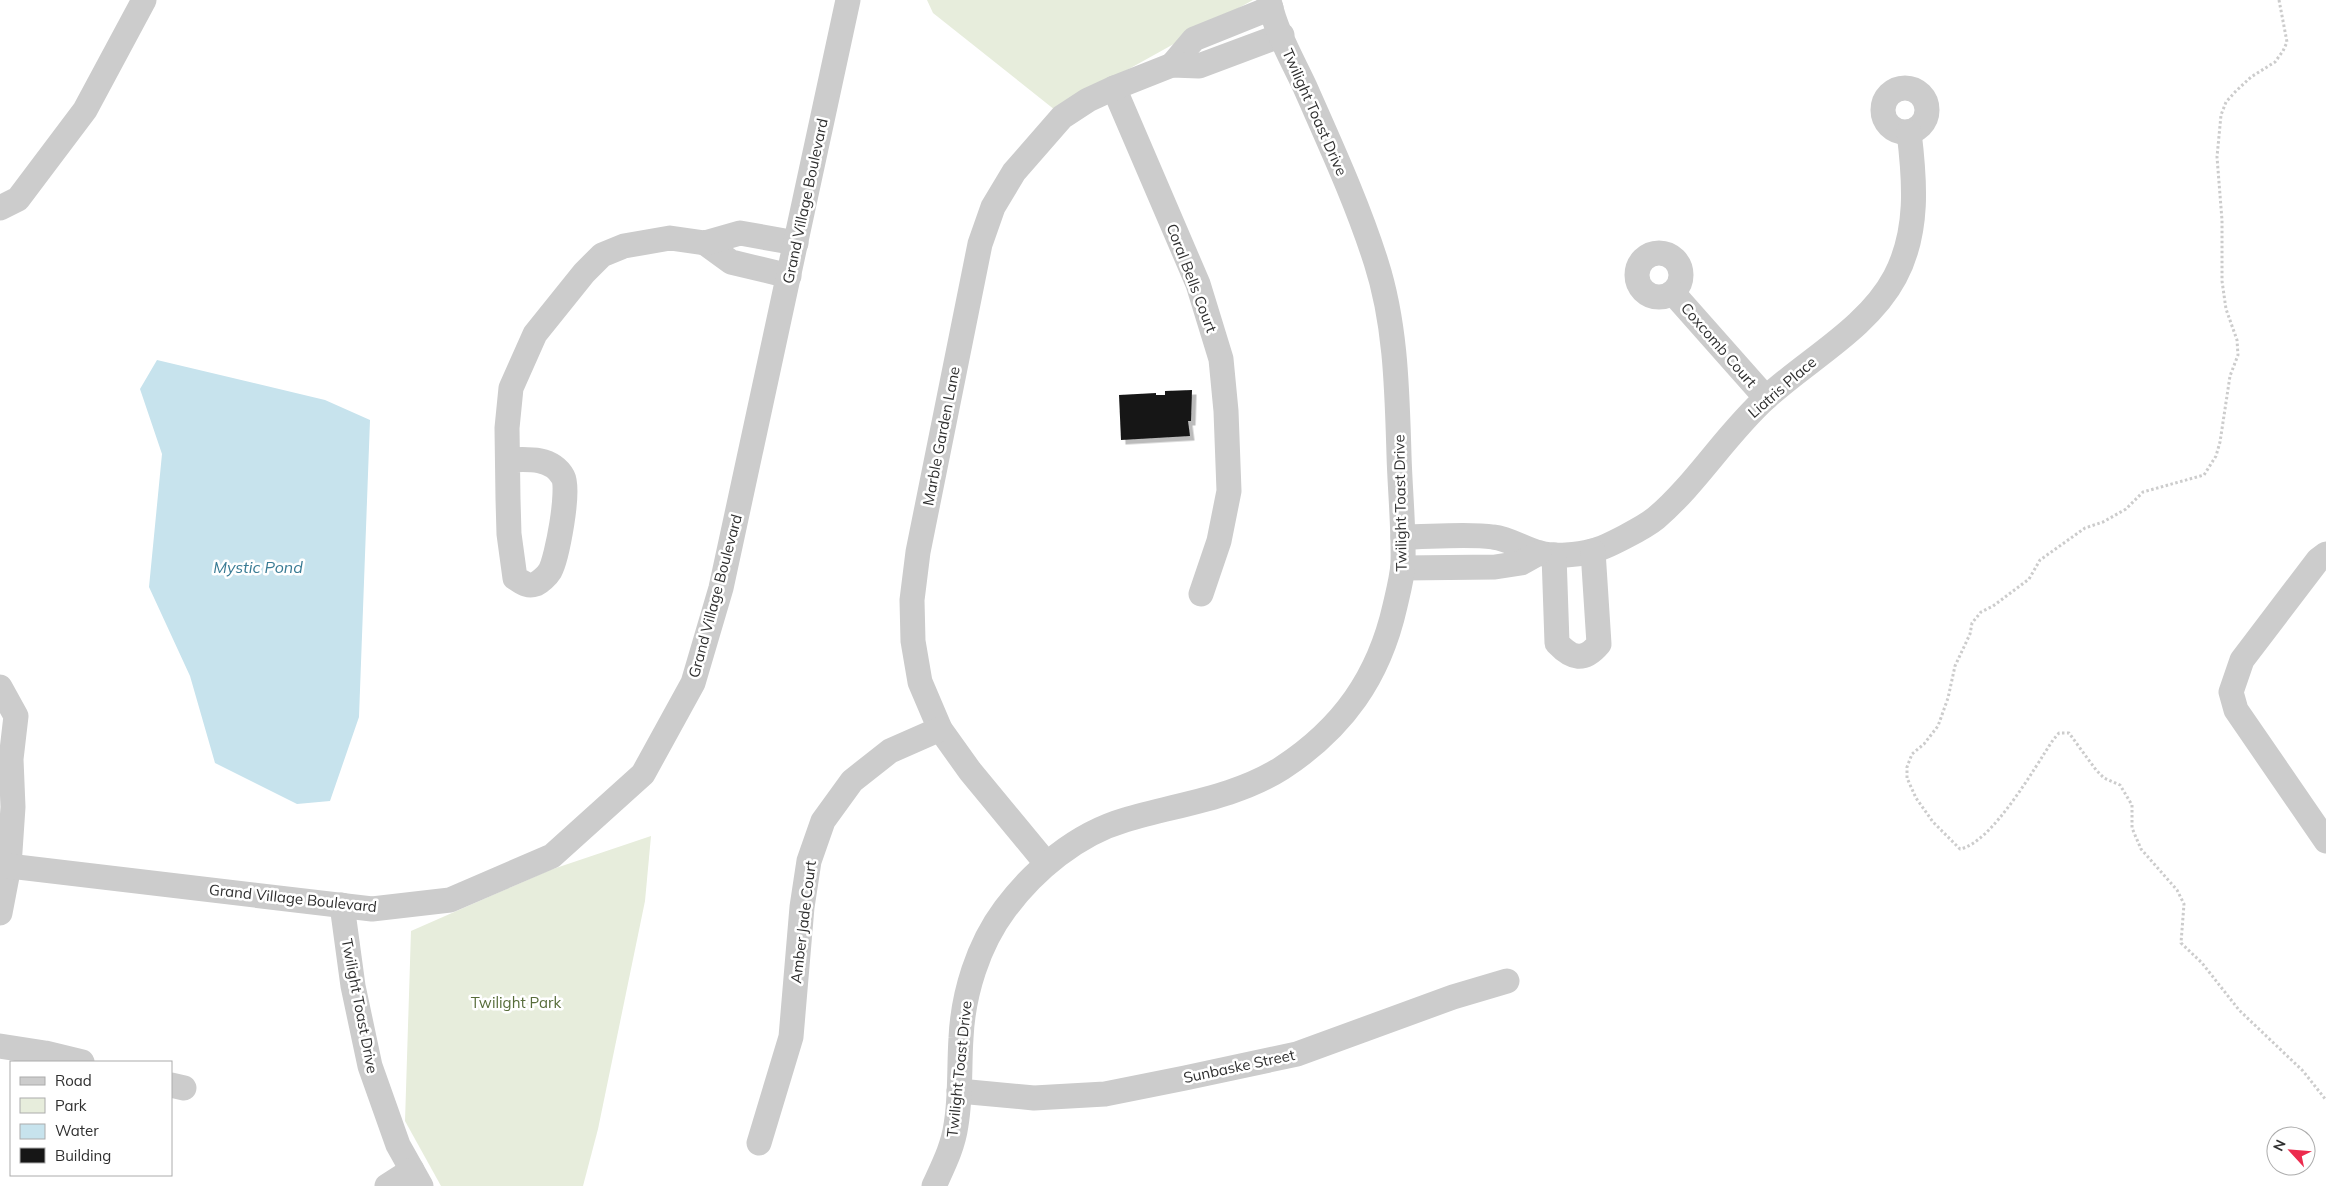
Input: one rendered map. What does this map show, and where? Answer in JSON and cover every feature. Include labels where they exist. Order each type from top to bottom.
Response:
[{"type":"street","points":[[0,208],[18,199],[85,110],[144,0]]},
{"type":"street","name":"Grand Village Boulevard","points":[[5,865],[372,909],[450,900],[552,856],[643,774],[693,683],[721,588],[848,0]]},
{"type":"street","name":"Twilight Toast Drive","points":[[934,1186],[947,1159],[956,1128],[960,1091],[961,1035],[966,997],[977,963],[1004,910],[1046,863],[1096,832],[1121,821],[1230,792],[1260,782],[1312,747],[1359,696],[1376,665],[1388,636],[1403,568],[1397,373],[1389,318],[1376,263],[1342,173],[1282,36],[1270,4]]},
{"type":"street","name":"Marble Garden Lane","points":[[1172,65],[1194,39],[1270,4]]},
{"type":"street","name":"Marble Garden Lane","points":[[1046,863],[970,772],[940,729],[920,682],[913,642],[912,600],[918,552],[980,244],[993,206],[1014,172],[1062,117],[1088,100],[1172,65],[1199,66],[1282,36]]},
{"type":"street","name":"Coral Bells Court","points":[[1114,88],[1198,284],[1221,359],[1230,490],[1219,540],[1201,594]]},
{"type":"street","name":"Liatris Place","points":[[1403,568],[1495,567],[1521,563],[1547,554],[1593,551],[1655,519],[1766,398],[1863,317],[1885,292],[1895,277],[1904,256],[1913,215],[1914,193],[1909,132]]},
{"type":"street","points":[[508,460],[532,458],[552,466],[564,478],[565,497],[556,554],[549,573],[537,584],[528,586],[515,578],[509,534],[507,428],[511,388],[535,334],[584,273],[602,255],[624,246],[670,238],[705,243],[740,233],[796,243]]},
{"type":"street","points":[[705,243],[731,262],[789,276]]},
{"type":"street","name":"Coxcomb Court","points":[[1673,293],[1766,398]]},
{"type":"street","name":"Liatris Place","points":[[1403,537],[1493,536],[1547,554]]},
{"type":"street","points":[[1547,554],[1557,643],[1567,653],[1577,657],[1591,654],[1599,644],[1593,551]]},
{"type":"street","points":[[2326,554],[2318,560],[2242,660],[2232,692],[2236,710],[2326,840]]},
{"type":"street","points":[[0,687],[16,716],[11,759],[12,807],[0,913]]},
{"type":"street","name":"Amber Jade Court","points":[[759,1142],[791,1037],[803,898],[809,861],[823,821],[852,781],[890,751],[940,729]]},
{"type":"street","name":"Twilight Toast Drive","points":[[342,905],[353,986],[370,1066],[398,1145],[416,1178]]},
{"type":"street","name":"Sunbaske Street","points":[[960,1091],[1034,1098],[1105,1094],[1185,1078],[1297,1054],[1453,998],[1507,981]]},
{"type":"street","points":[[0,1046],[45,1053],[78,1061]]},
{"type":"street","points":[[388,1186],[416,1178]]},
{"type":"path","points":[[2279,0],[2287,42],[2283,51],[2275,62],[2250,77],[2236,90],[2226,102],[2220,115],[2216,157],[2222,220],[2222,281],[2226,308],[2237,340],[2238,355],[2230,376],[2226,410],[2216,456],[2204,475],[2143,492],[2126,509],[2103,522],[2085,528],[2040,560],[2029,579],[1993,606],[1981,612],[1972,623],[1970,634],[1955,666],[1948,698],[1938,726],[1924,744],[1912,754],[1907,767],[1907,778],[1916,798],[1933,822],[1960,849],[1964,848],[1977,842],[2023,789],[2059,733],[2069,733],[2096,770],[2104,778],[2120,785],[2132,805],[2132,828],[2141,849],[2177,890],[2184,904],[2181,942],[2202,962],[2240,1010],[2303,1071],[2326,1100]]},
{"type":"green space","points":[[927,0],[1253,0],[1055,110],[933,13]]},
{"type":"green space","name":"Twilight Park","points":[[651,836],[645,901],[598,1129],[583,1186],[441,1186],[405,1121],[411,931],[550,870]]},
{"type":"water","name":"Mystic Pond","points":[[157,360],[325,400],[370,420],[359,717],[330,801],[297,804],[215,763],[190,676],[149,587],[162,454],[140,389]]},
{"type":"building","points":[[1192,390],[1191,421],[1188,421],[1190,436],[1121,440],[1119,395],[1156,393],[1156,395],[1165,395],[1165,391]]}]
